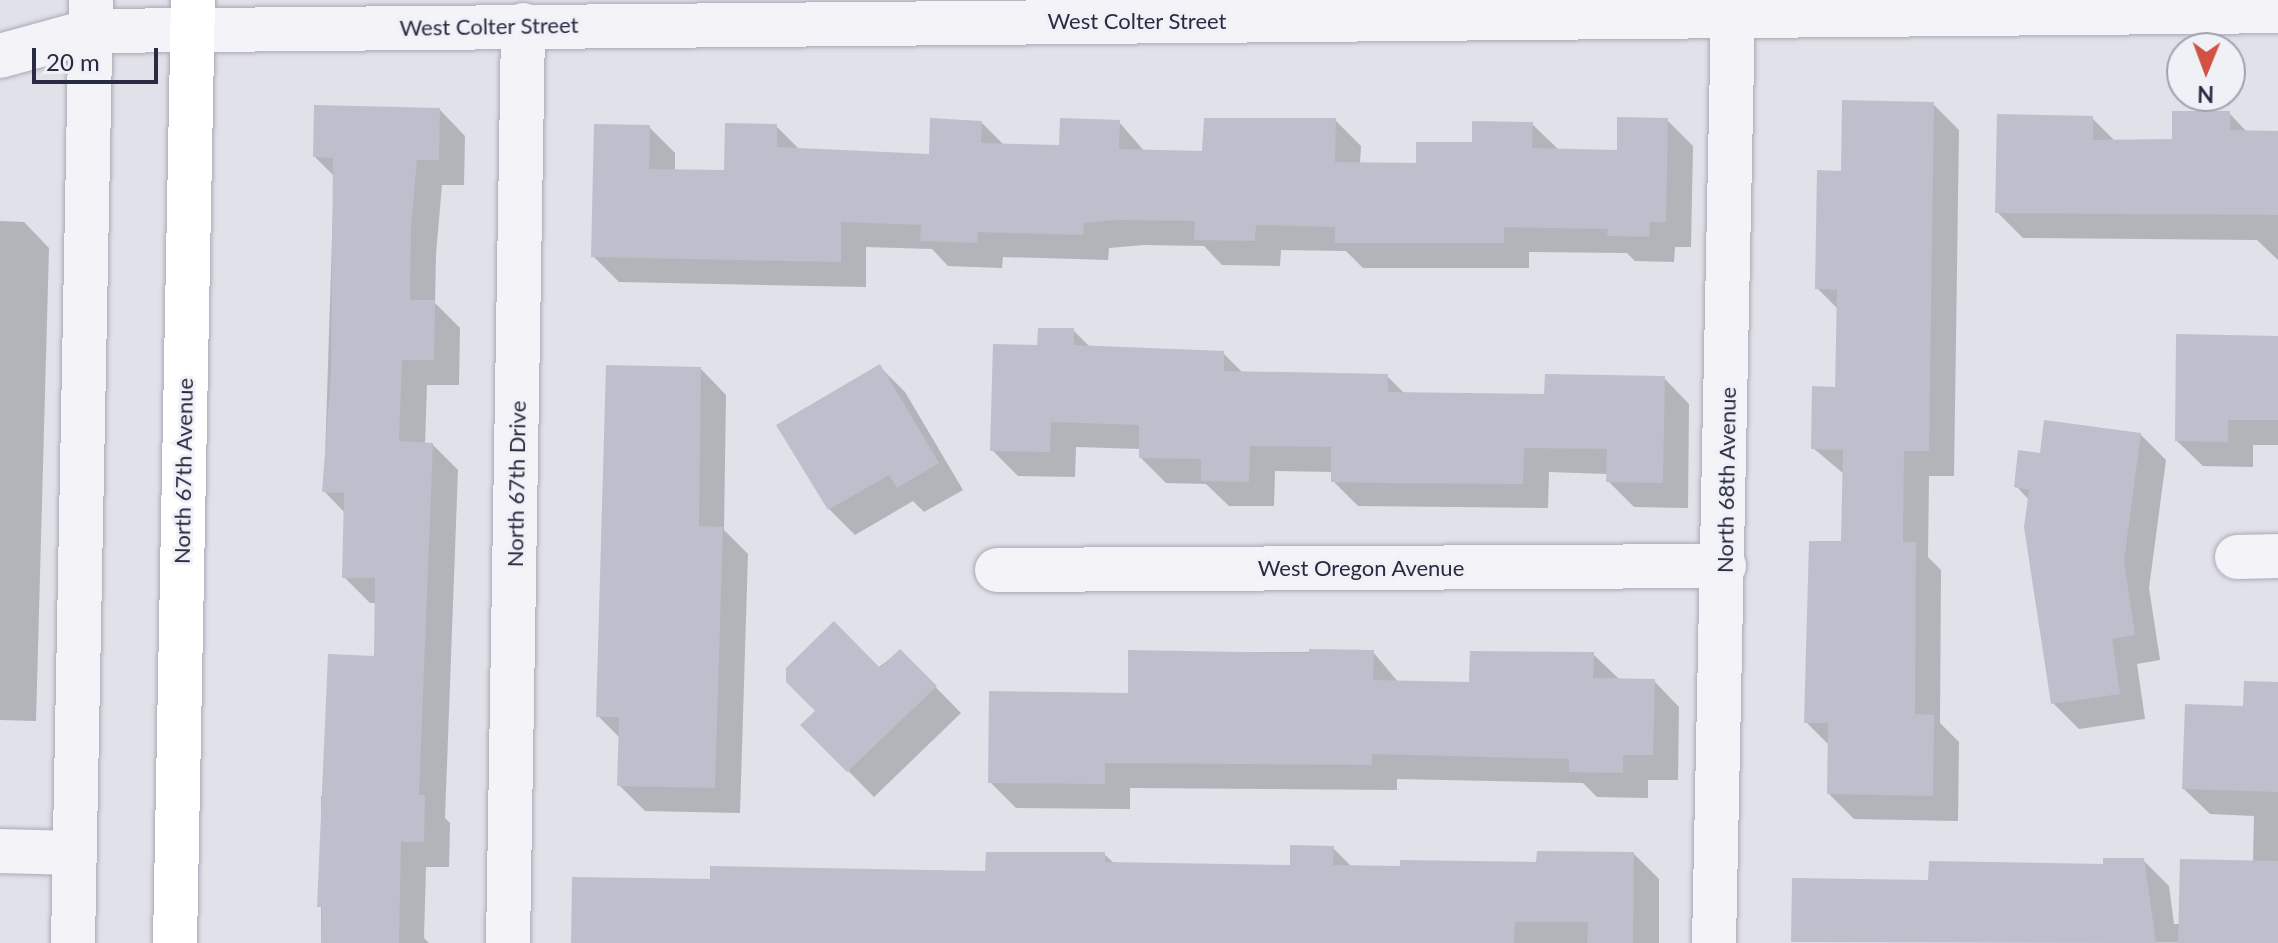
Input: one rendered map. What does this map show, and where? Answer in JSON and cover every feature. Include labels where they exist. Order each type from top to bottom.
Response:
[{"type":"main road","name":"North 67th Avenue","points":[[175,943],[193,15]]},
{"type":"street","name":"West Colter Street","points":[[0,56],[91,16],[193,15],[523,25],[2278,11]]},
{"type":"street","points":[[73,943],[91,16]]},
{"type":"street","name":"North 68th Avenue","points":[[1714,943],[1733,16]]},
{"type":"street","name":"North 67th Drive","points":[[508,943],[523,25]]},
{"type":"street","name":"West Oregon Avenue","points":[[997,570],[1724,566]]},
{"type":"street","points":[[0,851],[75,853]]},
{"type":"building","points":[[1842,100],[1934,102],[1929,451],[1904,451],[1903,542],[1916,542],[1915,714],[1934,715],[1933,796],[1827,794],[1828,723],[1804,723],[1809,541],[1841,541],[1843,450],[1811,449],[1812,386],[1835,387],[1837,290],[1815,289],[1817,170],[1841,171]]},
{"type":"building","points":[[314,105],[440,108],[439,160],[417,160],[411,227],[410,300],[435,300],[434,360],[402,360],[399,441],[433,443],[419,795],[425,795],[424,842],[401,842],[399,943],[321,943],[322,907],[317,907],[328,654],[374,656],[375,578],[342,578],[344,493],[322,492],[331,374],[333,158],[313,157]]},
{"type":"building","points":[[2172,112],[2230,112],[2230,130],[2278,131],[2278,215],[1995,213],[1997,114],[2093,116],[2093,140],[2172,139]]},
{"type":"building","points":[[1617,117],[1668,118],[1666,222],[1650,222],[1649,237],[1607,236],[1608,229],[1504,227],[1504,243],[1335,243],[1335,227],[1256,225],[1255,241],[1194,240],[1195,221],[1117,220],[1084,223],[1083,235],[978,232],[977,243],[920,241],[921,225],[841,222],[841,262],[591,257],[594,124],[650,125],[649,169],[724,170],[725,123],[777,124],[777,147],[929,154],[930,118],[982,121],[981,143],[1059,145],[1060,118],[1120,120],[1119,149],[1202,151],[1204,118],[1336,118],[1335,162],[1416,163],[1416,142],[1472,142],[1472,121],[1533,122],[1532,148],[1617,150]]},
{"type":"building","points":[[1038,328],[1074,328],[1074,345],[1224,351],[1224,371],[1388,374],[1388,392],[1544,394],[1545,374],[1665,376],[1663,483],[1606,482],[1607,449],[1524,448],[1523,484],[1386,483],[1331,482],[1331,447],[1250,446],[1249,482],[1201,481],[1201,459],[1139,458],[1139,425],[1051,422],[1050,452],[990,451],[993,344],[1037,345]]},
{"type":"building","points":[[2176,334],[2278,336],[2278,420],[2228,420],[2228,442],[2175,441]]},
{"type":"building","points":[[880,364],[939,463],[897,488],[889,475],[828,510],[776,425]]},
{"type":"building","points":[[606,365],[701,367],[699,526],[723,527],[715,788],[617,786],[619,717],[596,717]]},
{"type":"building","points":[[2044,420],[2141,433],[2124,561],[2135,635],[2112,639],[2120,694],[2051,704],[2024,527],[2029,490],[2014,487],[2018,450],[2040,453]]},
{"type":"building","points":[[834,621],[880,668],[900,649],[937,686],[847,772],[800,725],[815,711],[786,682],[786,668]]},
{"type":"building","points":[[1309,649],[1374,650],[1373,680],[1469,682],[1470,651],[1594,652],[1593,678],[1655,679],[1653,755],[1623,755],[1623,773],[1569,772],[1569,759],[1372,754],[1372,765],[1105,763],[1105,784],[988,783],[989,691],[1128,693],[1128,650],[1309,653]]},
{"type":"building","points":[[2244,681],[2278,682],[2278,792],[2182,789],[2185,704],[2243,706]]},
{"type":"building","points":[[1290,845],[1334,846],[1333,865],[1400,866],[1400,860],[1536,862],[1537,851],[1634,852],[1633,943],[1587,943],[1588,922],[1515,922],[1514,943],[571,943],[572,877],[710,879],[710,866],[985,871],[986,852],[1105,852],[1105,862],[1290,865]]},
{"type":"building","points":[[2103,858],[2144,858],[2156,943],[1791,942],[1792,878],[1928,880],[1929,861],[2103,864]]},
{"type":"building","points":[[2180,859],[2278,861],[2278,943],[2178,943]]}]
